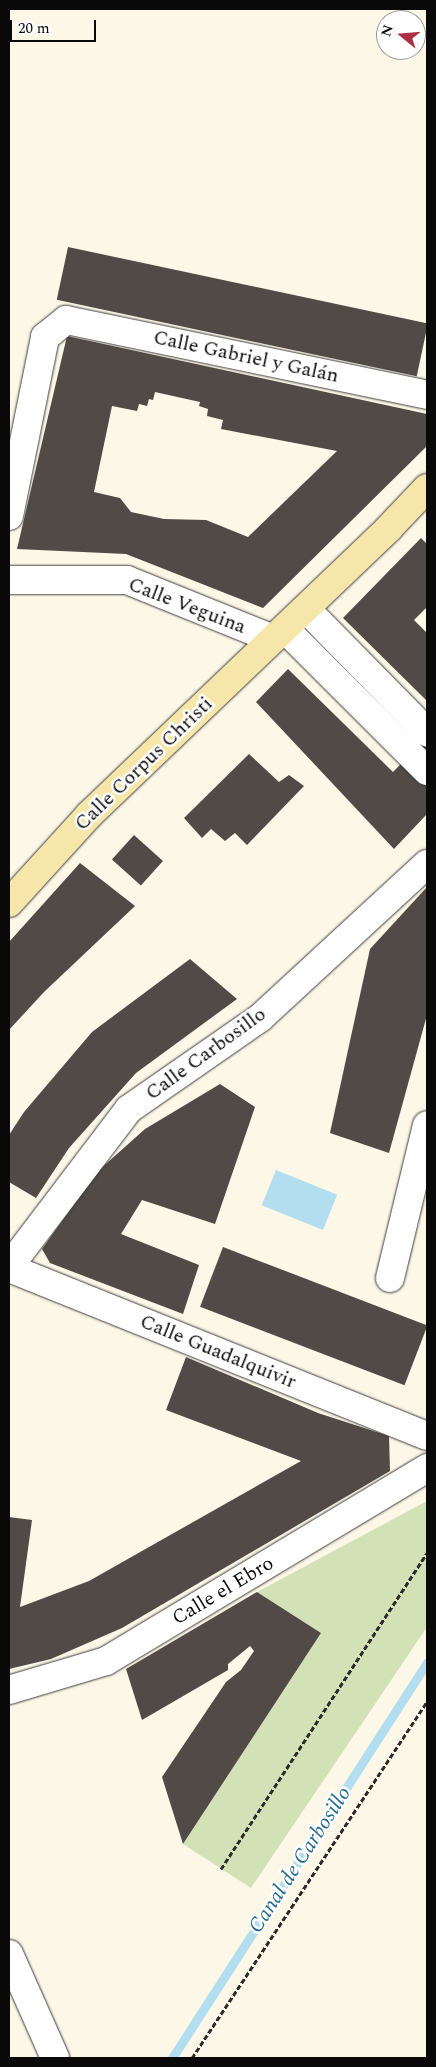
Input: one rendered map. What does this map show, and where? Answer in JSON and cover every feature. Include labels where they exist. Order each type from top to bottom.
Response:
[{"type":"main road","name":"Calle Corpus Christi","points":[[9,903],[90,815],[306,609],[427,488]]},
{"type":"street","name":"Calle Gabriel y Galán","points":[[9,516],[45,337],[66,320],[427,395]]},
{"type":"street","name":"Calle Veguina","points":[[9,580],[127,580],[279,634]]},
{"type":"street","points":[[306,609],[427,732]]},
{"type":"street","points":[[279,634],[427,771]]},
{"type":"street","name":"Calle Carbosillo","points":[[9,1268],[129,1109],[260,1018],[427,864]]},
{"type":"street","points":[[390,1278],[427,1125]]},
{"type":"street","name":"Calle Guadalquivir","points":[[9,1268],[427,1436]]},
{"type":"street","name":"Calle el Ebro","points":[[9,1690],[106,1662],[427,1468]]},
{"type":"street","points":[[9,1954],[55,2058]]},
{"type":"path","points":[[222,1869],[427,1553]]},
{"type":"path","points":[[192,2058],[427,1702]]},
{"type":"green space","points":[[427,1501],[427,1627],[251,1888],[183,1844],[321,1633],[257,1592]]},
{"type":"water","points":[[276,1170],[337,1195],[323,1230],[262,1205]]},
{"type":"building","points":[[68,247],[427,323],[417,376],[57,300]]},
{"type":"building","points":[[67,336],[427,414],[427,446],[263,608],[126,554],[17,549]],"holes":[[[155,392],[200,402],[199,406],[208,409],[207,416],[223,420],[221,429],[337,451],[248,537],[206,520],[164,519],[131,512],[120,498],[94,492],[112,406],[137,411],[139,404],[147,406],[149,399],[153,400]]]},
{"type":"building","points":[[421,538],[427,544],[427,607],[414,620],[427,633],[427,701],[343,618]]},
{"type":"building","points":[[288,669],[393,772],[427,737],[427,814],[394,849],[256,702]]},
{"type":"building","points":[[249,754],[279,782],[289,775],[304,786],[247,845],[235,833],[225,841],[211,829],[202,838],[184,818]]},
{"type":"building","points":[[134,835],[163,861],[141,886],[112,860]]},
{"type":"building","points":[[80,863],[135,906],[44,992],[9,1030],[9,942]]},
{"type":"building","points":[[427,887],[427,1015],[389,1153],[330,1133],[370,949]]},
{"type":"building","points":[[190,959],[237,999],[136,1073],[69,1148],[36,1198],[9,1182],[9,1135],[24,1112],[92,1032]]},
{"type":"building","points":[[220,1084],[255,1107],[215,1224],[142,1200],[121,1234],[199,1265],[183,1314],[50,1263],[42,1249],[98,1171],[145,1129]]},
{"type":"building","points":[[223,1247],[427,1325],[405,1385],[200,1307]]},
{"type":"building","points":[[186,1357],[318,1413],[389,1436],[390,1471],[122,1628],[51,1659],[9,1669],[9,1517],[32,1520],[20,1607],[89,1581],[301,1461],[166,1410]]},
{"type":"building","points":[[257,1592],[321,1633],[183,1844],[162,1777],[226,1682],[241,1670],[254,1651],[250,1646],[228,1664],[228,1670],[142,1720],[126,1669]]},
{"type":"waterway","name":"Canal de Carbosillo","points":[[172,2058],[427,1662]]}]
